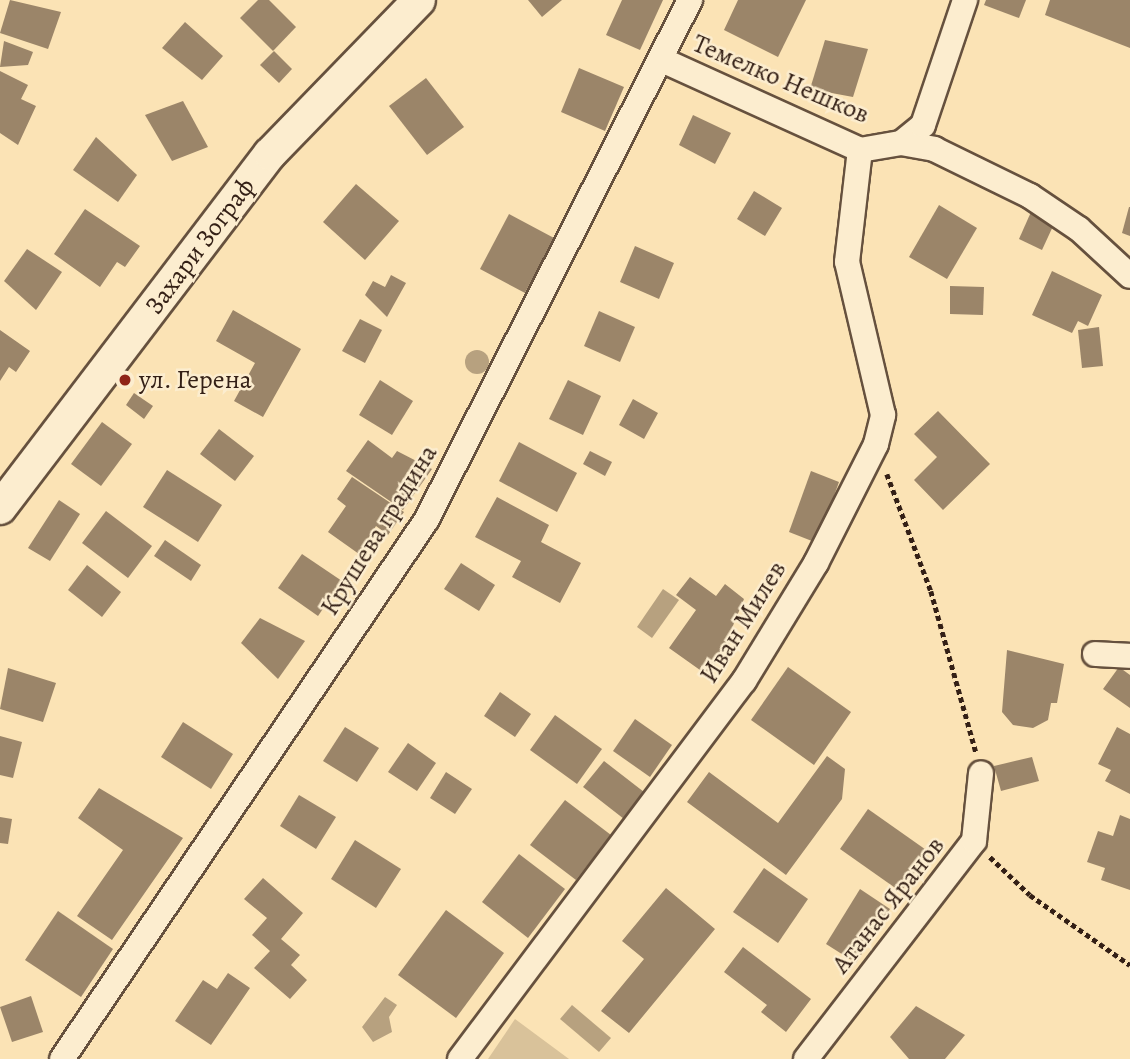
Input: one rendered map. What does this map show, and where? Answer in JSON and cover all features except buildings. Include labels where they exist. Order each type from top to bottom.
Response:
[{"type":"street","name":"Захари Зограф","points":[[3,499],[270,155],[419,0]]},
{"type":"street","name":"Крушева градина","points":[[62,1059],[427,519],[662,60],[690,0]]},
{"type":"street","points":[[901,142],[923,125],[965,0]]},
{"type":"street","name":"Темелко Нешков","points":[[662,60],[860,150],[901,142],[934,149],[1030,196],[1079,229],[1130,276]]},
{"type":"street","name":"Иван Милев","points":[[460,1059],[744,681],[816,563],[876,444],[883,415],[847,262],[860,150]]},
{"type":"street","points":[[1095,654],[1130,656]]},
{"type":"street","name":"Атанас Яранов","points":[[806,1059],[974,841],[981,773]]},
{"type":"path","points":[[876,444],[931,591],[981,773]]},
{"type":"path","points":[[974,841],[1030,895],[1130,965]]},
{"type":"shaded area","points":[[477,350],[486,353],[489,362],[486,371],[477,374],[468,371],[465,362],[468,353]]},
{"type":"shaded area","points":[[663,589],[679,600],[652,638],[637,627]]},
{"type":"shaded area","points":[[385,997],[397,1005],[389,1017],[392,1032],[373,1042],[362,1027]]},
{"type":"shaded area","points":[[572,1005],[611,1038],[599,1052],[560,1019]]},
{"type":"shaded area","points":[[515,1019],[569,1059],[488,1059]]},
{"type":"place","name":"ул. Герена","points":[[125,380]]}]
